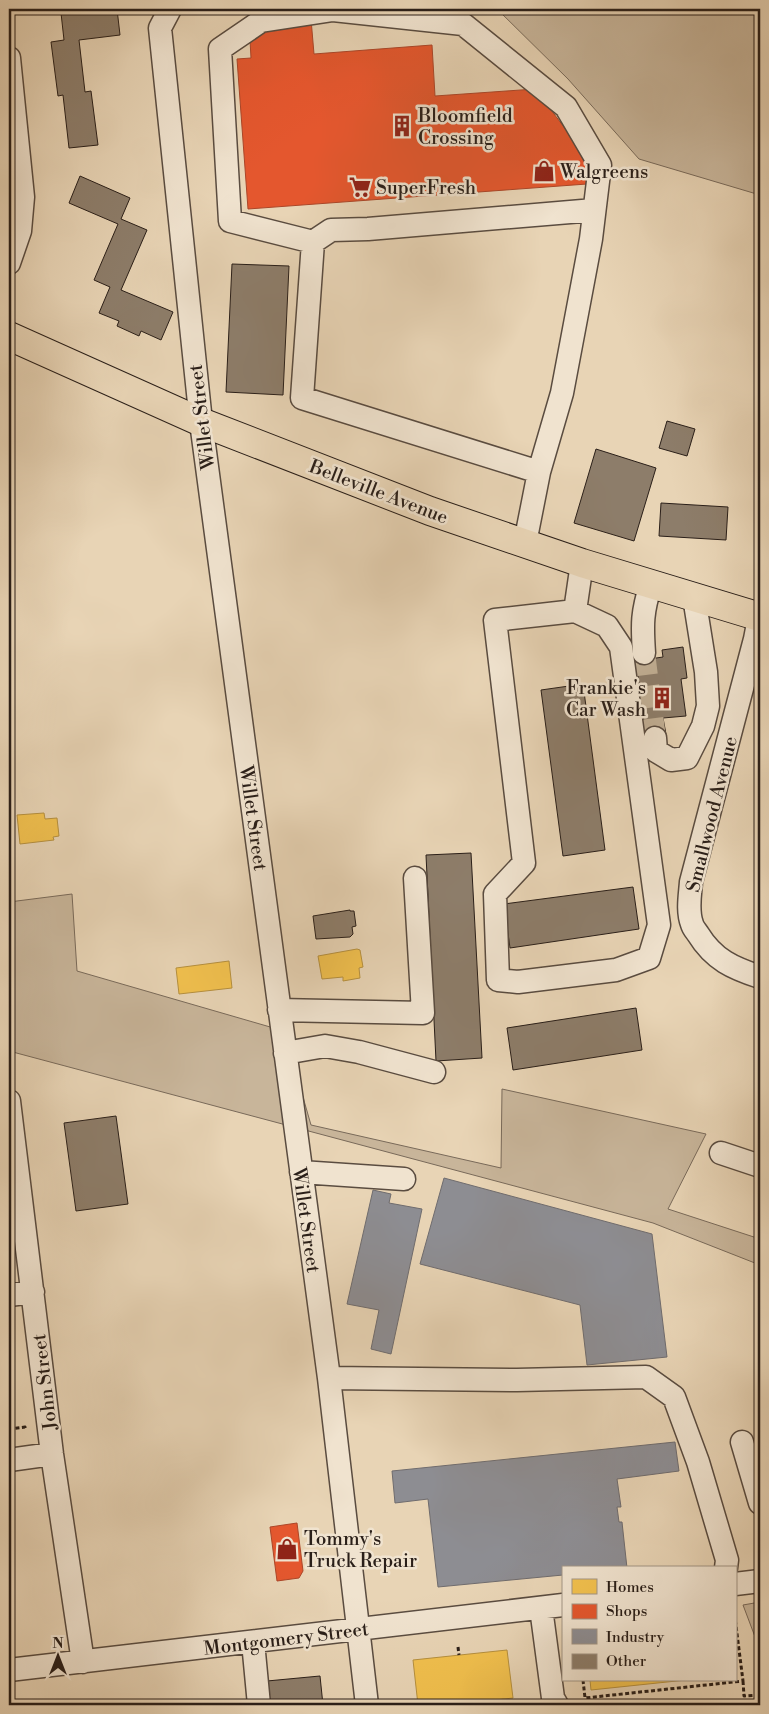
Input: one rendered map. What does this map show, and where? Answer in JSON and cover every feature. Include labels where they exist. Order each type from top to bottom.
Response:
[{"type":"main road","name":"Belleville Avenue","points":[[9,336],[201,422],[430,511],[582,563],[760,617]]},
{"type":"street","name":"Willet Street","points":[[170,9],[160,28],[201,422],[329,1378],[367,1705]]},
{"type":"street","points":[[525,543],[539,472],[562,394],[591,239],[600,165],[566,107],[463,24],[333,10],[261,21],[220,49],[230,221],[313,242],[331,230],[368,229],[594,210]]},
{"type":"street","points":[[9,58],[13,144],[22,190],[20,231],[9,263]]},
{"type":"street","points":[[313,242],[302,398],[539,472]]},
{"type":"street","points":[[575,611],[582,563]]},
{"type":"street","points":[[644,653],[642,623],[644,604],[650,584]]},
{"type":"street","points":[[654,738],[656,751],[671,760],[687,758],[703,726],[708,706],[694,597]]},
{"type":"street","points":[[575,611],[607,626],[621,647],[659,925],[649,958],[616,970],[518,982],[498,980],[495,894],[524,863],[495,620],[575,611]]},
{"type":"street","name":"Smallwood Avenue","points":[[760,613],[691,882],[689,904],[692,925],[703,943],[718,959],[741,971],[760,977]]},
{"type":"street","points":[[280,1010],[423,1013],[415,878]]},
{"type":"street","points":[[285,1053],[324,1046],[359,1052],[434,1072]]},
{"type":"street","name":"John Street","points":[[9,1101],[13,1166],[33,1292],[52,1454],[83,1662]]},
{"type":"street","points":[[721,1153],[760,1166]]},
{"type":"street","points":[[301,1172],[404,1179]]},
{"type":"street","points":[[9,1295],[33,1292]]},
{"type":"street","points":[[329,1378],[517,1380],[646,1377],[674,1397],[698,1462],[727,1560],[726,1566]]},
{"type":"street","points":[[742,1442],[760,1503]]},
{"type":"street","points":[[9,1460],[52,1454]]},
{"type":"street","points":[[736,1584],[759,1581]]},
{"type":"street","points":[[552,1607],[553,1698],[557,1705]]},
{"type":"street","name":"Montgomery Street","points":[[9,1670],[552,1607]]},
{"type":"street","points":[[252,1642],[259,1705]]},
{"type":"path","points":[[9,1429],[25,1427],[26,1435]]},
{"type":"path","points":[[736,1626],[744,1696],[760,1695]]},
{"type":"path","points":[[458,1647],[459,1655]]},
{"type":"path","points":[[736,1682],[743,1681]]},
{"type":"path","points":[[583,1682],[585,1698],[734,1682]]},
{"type":"shaded area","points":[[152,9],[286,9],[153,12]]},
{"type":"shaded area","points":[[497,9],[760,9],[760,195],[639,159],[568,79]]},
{"type":"shaded area","points":[[72,894],[77,971],[284,1031],[311,1125],[501,1168],[502,1089],[706,1134],[668,1209],[760,1239],[760,1265],[653,1223],[9,1051],[9,902]]},
{"type":"shaded area","points":[[760,1602],[760,1650],[743,1605]]},
{"type":"building: Homes","points":[[44,813],[45,819],[57,818],[59,836],[53,837],[54,840],[20,844],[17,815]]},
{"type":"building: Homes","points":[[360,950],[363,967],[359,968],[360,978],[343,981],[343,977],[322,979],[318,956]]},
{"type":"building: Homes","points":[[229,961],[232,988],[179,994],[176,968]]},
{"type":"building: Homes","points":[[507,1650],[513,1698],[449,1705],[418,1705],[413,1660]]},
{"type":"building: Homes","points":[[590,1682],[667,1682],[591,1690]]},
{"type":"building: Shops","name":"Bloomfield Crossing","points":[[311,19],[314,54],[432,45],[435,96],[535,89],[586,156],[587,184],[248,209],[237,59],[251,58],[250,40],[278,22]]},
{"type":"building: Shops","name":"Tommy's Truck Repair","points":[[297,1523],[303,1571],[299,1578],[277,1581],[270,1527]]},
{"type":"building: Industry","points":[[444,1178],[652,1234],[667,1357],[587,1365],[580,1305],[420,1264]]},
{"type":"building: Industry","points":[[373,1190],[391,1194],[389,1203],[422,1209],[391,1354],[371,1349],[379,1310],[347,1304]]},
{"type":"building: Industry","points":[[675,1442],[679,1471],[617,1479],[621,1507],[617,1507],[619,1522],[622,1522],[627,1566],[562,1566],[562,1575],[438,1587],[428,1499],[395,1503],[392,1471]]},
{"type":"building: Other","points":[[117,9],[120,35],[79,40],[85,92],[91,91],[98,145],[69,148],[63,95],[58,96],[51,42],[64,40],[61,13]]},
{"type":"building: Other","points":[[80,176],[130,198],[121,219],[147,230],[121,290],[173,312],[161,340],[141,331],[139,336],[117,326],[119,321],[99,313],[110,287],[94,280],[118,224],[69,203]]},
{"type":"building: Other","points":[[232,264],[289,266],[283,395],[226,392]]},
{"type":"building: Other","points":[[667,421],[695,429],[687,456],[659,448]]},
{"type":"building: Other","points":[[596,449],[656,468],[634,541],[574,523]]},
{"type":"building: Other","points":[[661,503],[728,507],[726,540],[659,536]]},
{"type":"building: Other","name":"Frankie's Car Wash","points":[[683,647],[687,678],[681,679],[686,716],[663,718],[666,734],[646,737],[636,661],[663,657],[662,650]]},
{"type":"building: Other","points":[[583,684],[605,850],[563,856],[541,690]]},
{"type":"building: Other","points":[[471,853],[482,1058],[436,1061],[426,855]]},
{"type":"building: Other","points":[[633,887],[639,929],[510,948],[504,904]]},
{"type":"building: Other","points":[[354,911],[356,926],[352,927],[353,934],[350,937],[316,939],[313,916]]},
{"type":"building: Other","points":[[636,1008],[642,1050],[513,1070],[507,1028]]},
{"type":"building: Other","points":[[116,1116],[128,1204],[76,1211],[64,1123]]},
{"type":"building: Other","points":[[320,1676],[323,1705],[270,1705],[267,1681]]},
{"type":"tunnel","points":[[644,653],[655,738]]},
{"type":"place","name":"Bloomfield Crossing","points":[[402,126]]},
{"type":"place","name":"Walgreens","points":[[544,171]]},
{"type":"place","name":"SuperFresh","points":[[360,187]]},
{"type":"place","name":"Frankie's Car Wash","points":[[662,698]]},
{"type":"place","name":"Tommy's Truck Repair","points":[[287,1549]]}]
